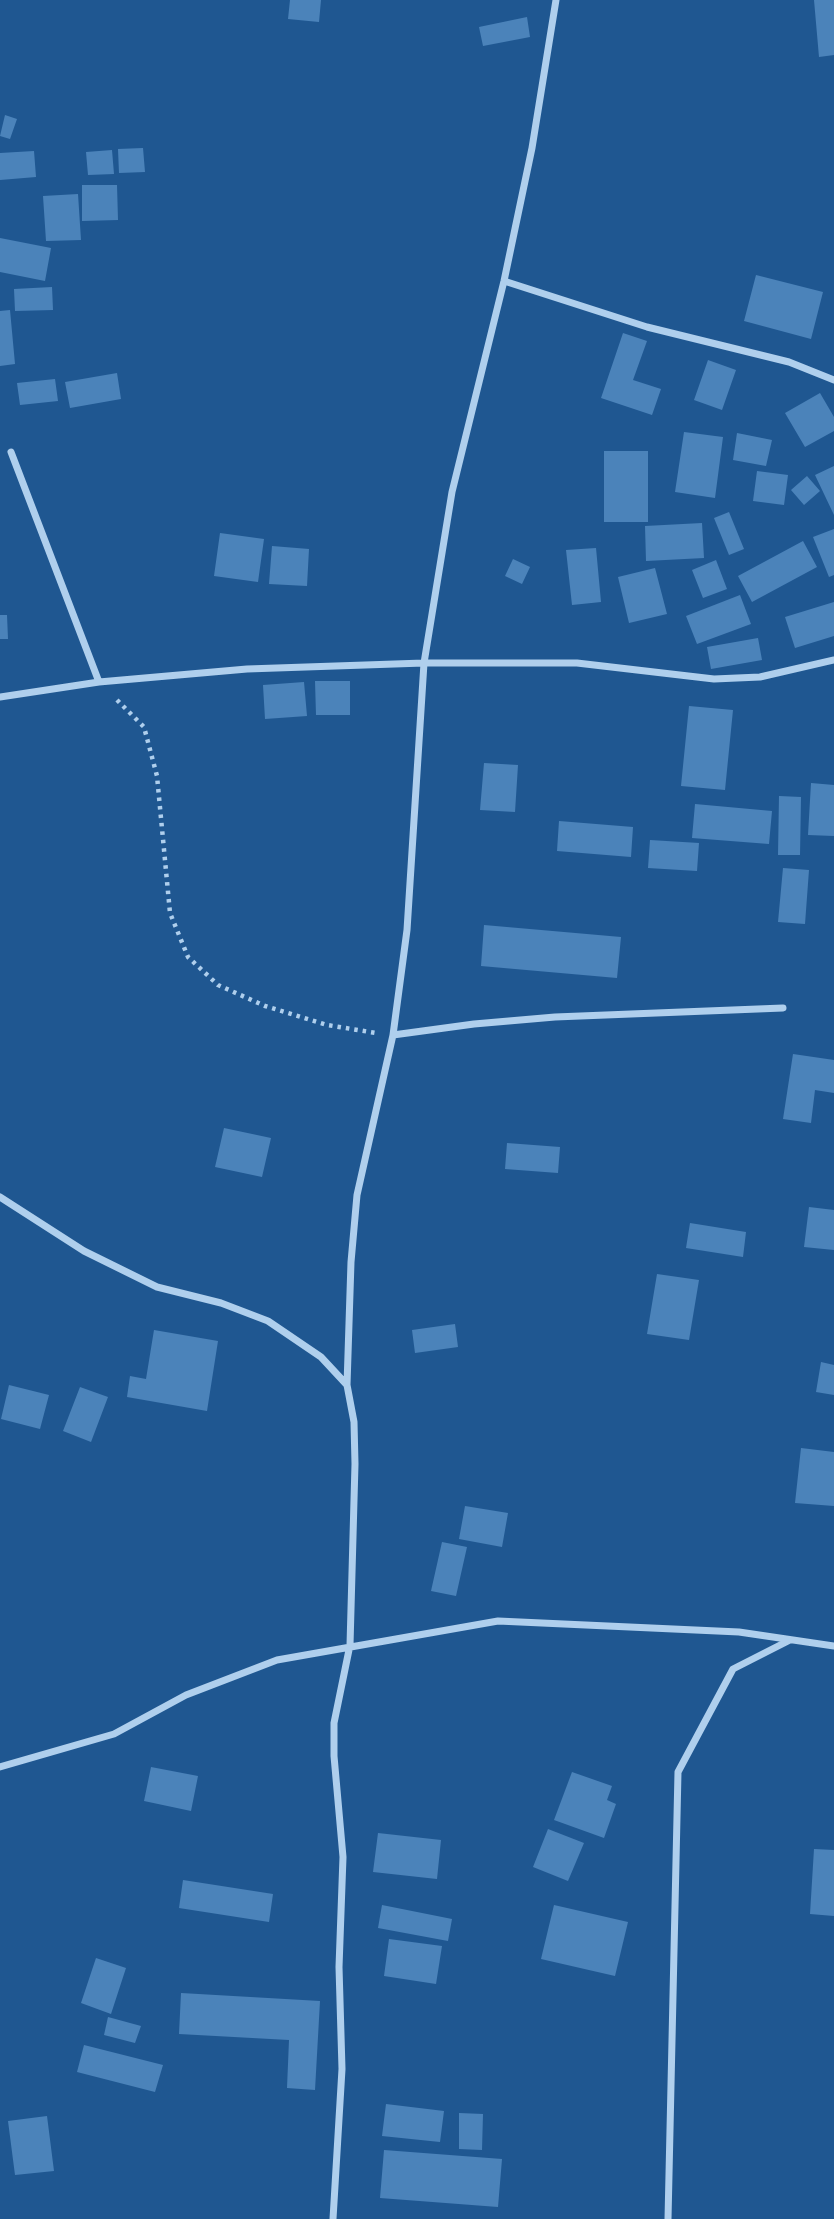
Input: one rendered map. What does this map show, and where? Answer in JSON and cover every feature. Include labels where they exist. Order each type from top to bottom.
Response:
[{"type":"street","points":[[333,2219],[342,2069],[339,1967],[343,1857],[334,1756],[334,1723],[350,1645],[355,1464],[354,1422],[347,1385],[351,1262],[357,1195],[393,1035],[407,930],[424,663],[452,492],[504,281],[532,148],[556,0]]},
{"type":"street","points":[[504,281],[647,327],[789,362],[834,380]]},
{"type":"street","points":[[11,452],[99,682]]},
{"type":"street","points":[[0,697],[99,682],[247,669],[424,663],[578,663],[714,678],[760,677],[834,660]]},
{"type":"street","points":[[393,1035],[555,1017],[783,1008]]},
{"type":"street","points":[[0,1198],[84,1251],[157,1287],[221,1303],[268,1321],[321,1357],[347,1385]]},
{"type":"street","points":[[0,1767],[114,1734],[186,1695],[253,1669],[350,1645],[498,1621],[739,1632],[834,1646]]},
{"type":"street","points":[[668,2219],[678,1772],[733,1669],[790,1640]]},
{"type":"path","points":[[99,682],[144,727],[157,776],[170,913],[188,957],[218,985],[265,1006],[327,1025],[393,1035]]},
{"type":"building","points":[[290,0],[321,0],[319,22],[288,19]]},
{"type":"building","points":[[814,0],[834,0],[834,55],[819,57]]},
{"type":"building","points":[[527,17],[530,37],[483,46],[479,27]]},
{"type":"building","points":[[5,115],[17,119],[10,139],[0,136]]},
{"type":"building","points":[[143,148],[145,172],[119,173],[118,149]]},
{"type":"building","points":[[112,150],[114,174],[88,175],[86,152]]},
{"type":"building","points":[[34,151],[36,177],[0,180],[0,153]]},
{"type":"building","points":[[82,185],[117,185],[118,220],[82,221]]},
{"type":"building","points":[[78,194],[81,240],[46,241],[43,196]]},
{"type":"building","points":[[0,238],[51,248],[45,281],[0,272]]},
{"type":"building","points":[[756,275],[823,292],[811,339],[744,321]]},
{"type":"building","points":[[52,287],[53,310],[15,311],[14,289]]},
{"type":"building","points":[[10,310],[15,364],[0,366],[0,311]]},
{"type":"building","points":[[623,333],[647,341],[633,380],[661,389],[652,415],[601,398]]},
{"type":"building","points":[[708,360],[736,370],[722,410],[694,400]]},
{"type":"building","points":[[117,373],[121,399],[70,408],[65,382]]},
{"type":"building","points":[[55,379],[58,401],[20,405],[17,383]]},
{"type":"building","points":[[820,393],[834,417],[834,431],[805,447],[785,413]]},
{"type":"building","points":[[684,432],[723,437],[715,498],[675,492]]},
{"type":"building","points":[[737,433],[772,440],[766,466],[733,460]]},
{"type":"building","points":[[604,451],[648,451],[648,522],[604,522]]},
{"type":"building","points":[[834,466],[834,515],[815,475]]},
{"type":"building","points":[[757,471],[788,475],[784,505],[753,501]]},
{"type":"building","points":[[807,476],[820,491],[804,505],[791,490]]},
{"type":"building","points":[[729,512],[744,549],[729,555],[714,518]]},
{"type":"building","points":[[702,523],[704,558],[646,561],[645,526]]},
{"type":"building","points":[[834,529],[834,575],[829,577],[813,537]]},
{"type":"building","points":[[220,533],[264,539],[258,582],[214,576]]},
{"type":"building","points":[[803,541],[817,567],[752,602],[738,576]]},
{"type":"building","points":[[272,546],[309,549],[307,586],[269,584]]},
{"type":"building","points":[[596,548],[601,602],[572,605],[566,550]]},
{"type":"building","points":[[513,559],[530,567],[522,584],[505,576]]},
{"type":"building","points":[[716,560],[727,589],[703,598],[692,570]]},
{"type":"building","points":[[655,568],[667,614],[629,623],[618,577]]},
{"type":"building","points":[[740,595],[751,624],[697,644],[686,616]]},
{"type":"building","points":[[834,602],[834,636],[795,648],[785,617]]},
{"type":"building","points":[[0,615],[7,615],[8,639],[0,639]]},
{"type":"building","points":[[758,638],[762,660],[711,669],[707,647]]},
{"type":"building","points":[[315,681],[350,681],[350,715],[316,715]]},
{"type":"building","points":[[304,682],[307,716],[265,719],[263,685]]},
{"type":"building","points":[[689,706],[733,710],[725,790],[681,786]]},
{"type":"building","points":[[484,763],[518,765],[515,812],[480,810]]},
{"type":"building","points":[[811,783],[834,785],[834,836],[808,835]]},
{"type":"building","points":[[779,796],[801,797],[800,855],[778,855]]},
{"type":"building","points":[[695,804],[772,811],[769,844],[692,838]]},
{"type":"building","points":[[559,821],[633,827],[631,857],[557,851]]},
{"type":"building","points":[[650,840],[699,843],[697,871],[648,868]]},
{"type":"building","points":[[783,868],[809,870],[805,924],[778,922]]},
{"type":"building","points":[[484,925],[621,937],[617,978],[481,966]]},
{"type":"building","points":[[793,1054],[834,1060],[834,1093],[815,1090],[811,1123],[783,1119]]},
{"type":"building","points":[[224,1128],[271,1138],[262,1177],[215,1167]]},
{"type":"building","points":[[507,1143],[560,1147],[558,1173],[505,1169]]},
{"type":"building","points":[[809,1207],[834,1210],[834,1250],[804,1247]]},
{"type":"building","points":[[690,1223],[746,1232],[743,1257],[686,1248]]},
{"type":"building","points":[[657,1274],[699,1280],[689,1340],[647,1334]]},
{"type":"building","points":[[455,1324],[458,1347],[415,1353],[412,1330]]},
{"type":"building","points":[[154,1330],[218,1341],[207,1411],[127,1397],[130,1376],[146,1379]]},
{"type":"building","points":[[821,1362],[834,1365],[834,1395],[816,1392]]},
{"type":"building","points":[[9,1385],[49,1395],[40,1429],[1,1419]]},
{"type":"building","points":[[80,1387],[108,1397],[91,1442],[63,1431]]},
{"type":"building","points":[[801,1448],[834,1452],[834,1506],[795,1503]]},
{"type":"building","points":[[465,1506],[508,1513],[502,1547],[459,1539]]},
{"type":"building","points":[[442,1542],[467,1547],[456,1596],[431,1591]]},
{"type":"building","points":[[151,1767],[198,1776],[191,1811],[144,1801]]},
{"type":"building","points":[[572,1772],[612,1786],[607,1800],[616,1804],[604,1838],[554,1820]]},
{"type":"building","points":[[548,1829],[584,1843],[568,1881],[533,1867]]},
{"type":"building","points":[[378,1833],[441,1840],[437,1879],[373,1872]]},
{"type":"building","points":[[814,1849],[834,1850],[834,1916],[810,1914]]},
{"type":"building","points":[[183,1880],[273,1894],[269,1922],[179,1908]]},
{"type":"building","points":[[382,1905],[452,1919],[448,1941],[378,1928]]},
{"type":"building","points":[[554,1905],[628,1922],[615,1976],[541,1959]]},
{"type":"building","points":[[389,1939],[442,1946],[436,1984],[384,1976]]},
{"type":"building","points":[[96,1958],[126,1968],[111,2014],[81,2003]]},
{"type":"building","points":[[181,1993],[320,2001],[315,2090],[287,2088],[289,2040],[179,2034]]},
{"type":"building","points":[[108,2017],[141,2026],[135,2043],[104,2035]]},
{"type":"building","points":[[84,2045],[163,2065],[155,2092],[77,2072]]},
{"type":"building","points":[[386,2104],[444,2111],[440,2142],[382,2136]]},
{"type":"building","points":[[459,2113],[483,2114],[482,2150],[459,2149]]},
{"type":"building","points":[[47,2116],[54,2171],[15,2175],[8,2121]]},
{"type":"building","points":[[384,2150],[502,2159],[498,2207],[380,2198]]}]
